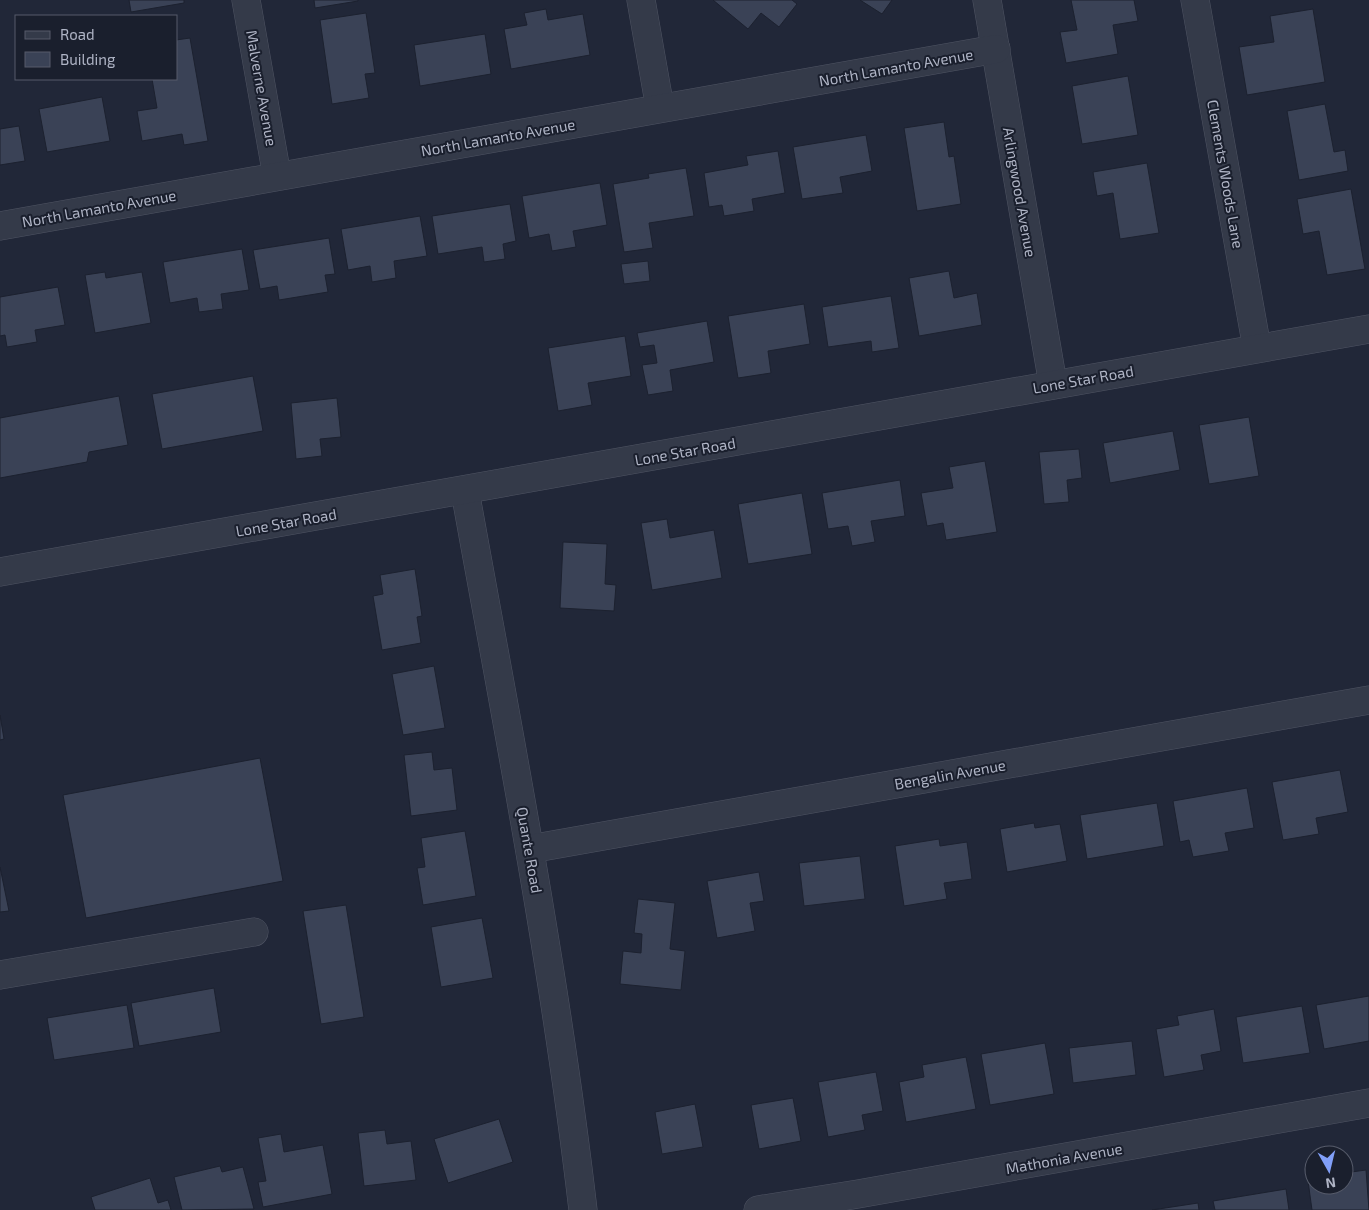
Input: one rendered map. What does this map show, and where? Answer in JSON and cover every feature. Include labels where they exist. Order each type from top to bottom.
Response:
[{"type":"street","name":"Malverne Avenue","points":[[246,0],[277,176]]},
{"type":"street","points":[[641,0],[660,108]]},
{"type":"street","name":"Arlingwood Avenue","points":[[987,0],[1054,384]]},
{"type":"street","name":"Clements Woods Lane","points":[[1195,0],[1257,348]]},
{"type":"street","name":"North Lamanto Avenue","points":[[0,226],[996,50]]},
{"type":"street","name":"Lone Star Road","points":[[0,572],[465,491],[1369,329]]},
{"type":"street","name":"Quante Road","points":[[465,491],[530,849],[569,1085],[583,1210]]},
{"type":"street","name":"Bengalin Avenue","points":[[530,849],[1369,700]]},
{"type":"street","points":[[0,974],[254,932]]},
{"type":"street","name":"Mathonia Avenue","points":[[758,1210],[1369,1103]]},
{"type":"building","points":[[129,0],[184,0],[184,3],[131,12]]},
{"type":"building","points":[[314,0],[358,0],[358,1],[315,8]]},
{"type":"building","points":[[713,0],[792,0],[797,4],[779,27],[761,13],[748,29]]},
{"type":"building","points":[[860,0],[892,0],[882,14]]},
{"type":"building","points":[[1071,0],[1134,0],[1138,21],[1113,25],[1118,54],[1066,63],[1060,32],[1077,30]]},
{"type":"building","points":[[546,9],[548,20],[583,14],[590,55],[511,69],[504,29],[527,25],[524,13]]},
{"type":"building","points":[[1313,9],[1325,82],[1247,95],[1239,47],[1274,42],[1270,16]]},
{"type":"building","points":[[366,13],[375,73],[365,74],[369,98],[332,104],[320,20]]},
{"type":"building","points":[[485,34],[491,74],[420,86],[414,45]]},
{"type":"building","points":[[190,38],[208,141],[184,145],[182,134],[142,141],[137,111],[157,108],[152,80],[178,80],[178,40]]},
{"type":"building","points":[[1128,76],[1138,135],[1082,144],[1072,86]]},
{"type":"building","points":[[102,97],[110,141],[47,152],[39,109]]},
{"type":"building","points":[[1325,104],[1334,152],[1345,150],[1348,171],[1299,180],[1287,111]]},
{"type":"building","points":[[944,122],[949,157],[954,156],[961,204],[917,211],[904,128]]},
{"type":"building","points":[[19,126],[25,161],[0,165],[0,129]]},
{"type":"building","points":[[866,135],[872,171],[840,177],[843,193],[802,199],[793,147]]},
{"type":"building","points":[[778,151],[785,193],[752,199],[754,211],[724,216],[722,205],[709,207],[704,173],[748,165],[746,156]]},
{"type":"building","points":[[1147,163],[1159,233],[1120,239],[1113,193],[1097,196],[1093,172]]},
{"type":"building","points":[[686,168],[694,216],[649,223],[653,248],[624,252],[613,184],[649,178],[648,174]]},
{"type":"building","points":[[600,183],[607,225],[573,231],[576,247],[552,251],[549,234],[529,238],[522,196]]},
{"type":"building","points":[[1351,189],[1365,269],[1327,275],[1319,231],[1303,234],[1297,199]]},
{"type":"building","points":[[510,204],[516,241],[503,244],[505,259],[484,262],[482,247],[438,254],[432,216]]},
{"type":"building","points":[[420,216],[427,256],[394,261],[396,278],[372,282],[370,266],[348,270],[341,229]]},
{"type":"building","points":[[329,238],[335,274],[325,275],[328,292],[279,300],[277,286],[260,289],[253,250]]},
{"type":"building","points":[[242,249],[249,290],[221,294],[223,309],[199,312],[197,298],[170,303],[163,262]]},
{"type":"building","points":[[648,261],[650,281],[624,284],[621,264]]},
{"type":"building","points":[[949,271],[954,298],[977,293],[982,325],[919,336],[909,278]]},
{"type":"building","points":[[105,272],[106,278],[142,272],[151,323],[95,333],[85,275]]},
{"type":"building","points":[[58,287],[65,325],[35,330],[37,342],[7,347],[5,335],[0,336],[0,297]]},
{"type":"building","points":[[891,296],[899,348],[872,352],[871,341],[828,347],[822,307]]},
{"type":"building","points":[[804,304],[810,344],[768,351],[771,373],[738,378],[728,316]]},
{"type":"building","points":[[707,321],[714,362],[670,370],[673,391],[648,395],[642,365],[657,363],[654,345],[640,347],[637,333]]},
{"type":"building","points":[[625,336],[631,376],[588,383],[592,405],[558,411],[548,348]]},
{"type":"building","points":[[253,376],[263,431],[162,449],[152,394]]},
{"type":"building","points":[[119,396],[128,445],[89,452],[87,462],[0,478],[0,418]]},
{"type":"building","points":[[337,398],[341,437],[320,439],[322,456],[296,459],[291,403]]},
{"type":"building","points":[[1249,417],[1259,476],[1209,484],[1199,425]]},
{"type":"building","points":[[1173,431],[1180,470],[1110,483],[1103,443]]},
{"type":"building","points":[[1079,449],[1082,478],[1067,480],[1069,502],[1044,504],[1039,452]]},
{"type":"building","points":[[985,461],[997,532],[946,540],[943,523],[927,526],[921,493],[953,488],[949,467]]},
{"type":"building","points":[[900,480],[905,516],[871,521],[875,542],[852,546],[848,526],[828,529],[822,493]]},
{"type":"building","points":[[802,493],[812,554],[748,564],[738,504]]},
{"type":"building","points":[[667,519],[670,538],[714,530],[722,578],[652,590],[641,523]]},
{"type":"building","points":[[563,542],[607,544],[605,584],[616,585],[614,611],[560,608]]},
{"type":"building","points":[[415,569],[422,616],[417,617],[421,643],[382,650],[373,596],[383,594],[380,575]]},
{"type":"building","points":[[434,666],[445,728],[403,735],[392,674]]},
{"type":"building","points":[[0,715],[4,739],[0,740]]},
{"type":"building","points":[[432,752],[434,770],[452,768],[457,810],[411,816],[404,755]]},
{"type":"building","points":[[260,758],[283,881],[86,918],[63,795]]},
{"type":"building","points":[[1340,770],[1348,812],[1316,818],[1319,834],[1283,840],[1272,782]]},
{"type":"building","points":[[1247,788],[1254,828],[1225,833],[1229,851],[1193,857],[1189,840],[1180,842],[1173,801]]},
{"type":"building","points":[[1157,803],[1164,846],[1087,859],[1080,815]]},
{"type":"building","points":[[1034,823],[1035,828],[1060,824],[1067,861],[1007,872],[1000,829]]},
{"type":"building","points":[[465,831],[476,896],[423,905],[417,868],[425,867],[421,838]]},
{"type":"building","points":[[939,839],[940,846],[967,842],[972,879],[944,883],[947,899],[904,906],[895,846]]},
{"type":"building","points":[[860,856],[865,899],[804,906],[799,863]]},
{"type":"building","points":[[0,867],[9,911],[0,912]]},
{"type":"building","points":[[759,872],[764,901],[750,903],[755,931],[717,938],[707,881]]},
{"type":"building","points":[[638,899],[675,903],[670,949],[685,951],[681,990],[620,984],[623,951],[641,953],[642,934],[634,933]]},
{"type":"building","points":[[346,905],[364,1017],[321,1024],[303,911]]},
{"type":"building","points":[[482,918],[493,978],[441,987],[431,927]]},
{"type":"building","points":[[214,988],[221,1032],[139,1046],[131,1003]]},
{"type":"building","points":[[1369,996],[1369,1041],[1324,1049],[1316,1005]]},
{"type":"building","points":[[127,1005],[134,1048],[54,1060],[47,1018]]},
{"type":"building","points":[[1302,1006],[1310,1053],[1243,1063],[1236,1017]]},
{"type":"building","points":[[1214,1009],[1221,1051],[1201,1055],[1204,1070],[1164,1077],[1156,1029],[1179,1025],[1177,1016]]},
{"type":"building","points":[[1132,1041],[1136,1075],[1073,1083],[1069,1048]]},
{"type":"building","points":[[1045,1043],[1054,1094],[990,1105],[981,1054]]},
{"type":"building","points":[[966,1057],[976,1109],[906,1122],[899,1082],[924,1077],[922,1065]]},
{"type":"building","points":[[876,1072],[883,1111],[862,1115],[865,1130],[828,1137],[818,1082]]},
{"type":"building","points":[[793,1098],[801,1141],[759,1149],[751,1105]]},
{"type":"building","points":[[695,1104],[703,1147],[662,1154],[655,1112]]},
{"type":"building","points":[[499,1119],[513,1162],[448,1183],[434,1139]]},
{"type":"building","points":[[385,1130],[387,1144],[411,1141],[416,1180],[364,1186],[358,1133]]},
{"type":"building","points":[[281,1134],[284,1152],[323,1145],[332,1194],[263,1207],[258,1182],[266,1181],[258,1138]]},
{"type":"building","points":[[220,1166],[222,1172],[243,1167],[254,1209],[182,1210],[174,1177]]},
{"type":"building","points":[[1366,1170],[1369,1210],[1312,1210],[1310,1195],[1354,1195],[1354,1172]]},
{"type":"building","points":[[150,1178],[158,1203],[168,1200],[171,1210],[95,1210],[91,1197]]},
{"type":"building","points":[[1286,1189],[1289,1210],[1215,1210],[1213,1201]]},
{"type":"building","points":[[1198,1203],[1199,1210],[1152,1210]]}]
